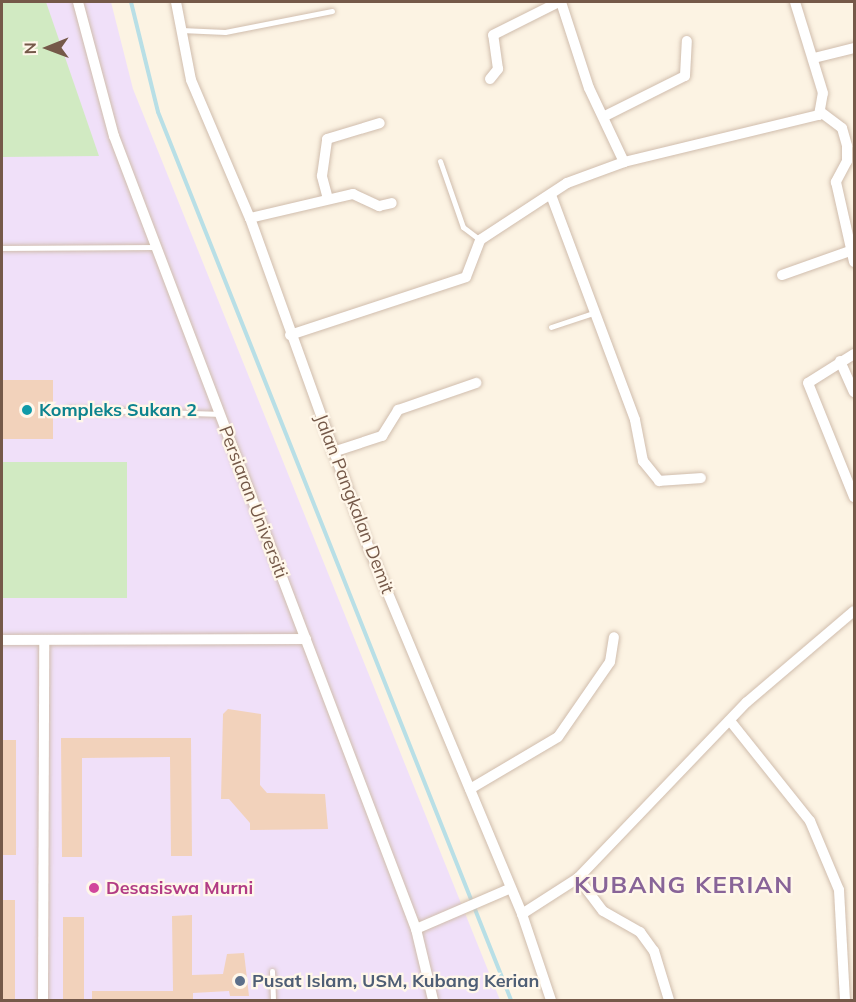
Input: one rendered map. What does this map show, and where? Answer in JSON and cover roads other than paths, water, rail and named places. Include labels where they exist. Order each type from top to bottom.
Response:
[{"type":"street","name":"Persiaran Universiti","points":[[78,2],[114,136],[416,928],[434,1000]]},
{"type":"street","name":"Jalan Pangkalan Demit","points":[[176,2],[191,80],[250,218],[333,452],[522,915],[551,1000]]},
{"type":"street","points":[[490,79],[498,69],[493,35],[560,2],[589,88],[605,116],[624,162]]},
{"type":"street","points":[[795,2],[814,58],[822,113],[842,128],[847,146],[847,161],[836,182],[850,251],[855,262]]},
{"type":"street","points":[[605,116],[685,76],[687,41]]},
{"type":"street","points":[[814,58],[855,48]]},
{"type":"street","points":[[290,335],[466,277],[480,240],[551,195],[624,162],[822,113]]},
{"type":"street","points":[[328,199],[322,176],[327,139],[380,123]]},
{"type":"street","points":[[250,218],[358,194],[374,205],[392,203]]},
{"type":"street","points":[[551,195],[569,232],[593,313],[611,352],[651,476],[667,482],[701,478]]},
{"type":"street","points":[[782,274],[850,251]]},
{"type":"street","points":[[855,354],[840,361],[808,384],[855,497]]},
{"type":"street","points":[[840,361],[855,392]]},
{"type":"street","points":[[333,452],[382,436],[399,410],[476,383]]},
{"type":"street","points":[[522,915],[578,878],[731,722],[855,610]]},
{"type":"street","points":[[470,789],[558,737],[602,676],[614,637]]},
{"type":"street","points":[[2,640],[306,639]]},
{"type":"street","points":[[43,1000],[44,640]]},
{"type":"street","points":[[731,722],[810,821],[839,890],[845,1000]]},
{"type":"street","points":[[578,878],[603,911],[640,932],[654,951],[669,1000]]},
{"type":"street","points":[[416,928],[511,888]]},
{"type":"lane","points":[[181,30],[225,32],[332,11]]},
{"type":"lane","points":[[440,161],[463,227],[480,240]]},
{"type":"lane","points":[[2,248],[156,247]]},
{"type":"lane","points":[[551,327],[593,313]]},
{"type":"lane","points":[[69,409],[220,414]]},
{"type":"lane","points":[[272,971],[273,1000]]},
{"type":"waterway","points":[[131,2],[158,112],[511,1000]]},
{"type":"place","name":"Kompleks Sukan 2","points":[[27,410]]},
{"type":"place","name":"Desasiswa Murni","points":[[94,888]]},
{"type":"place","name":"Pusat Islam, USM, Kubang Kerian","points":[[240,981]]},
{"type":"district","name":"KUBANG KERIAN","points":[[684,885]]}]
